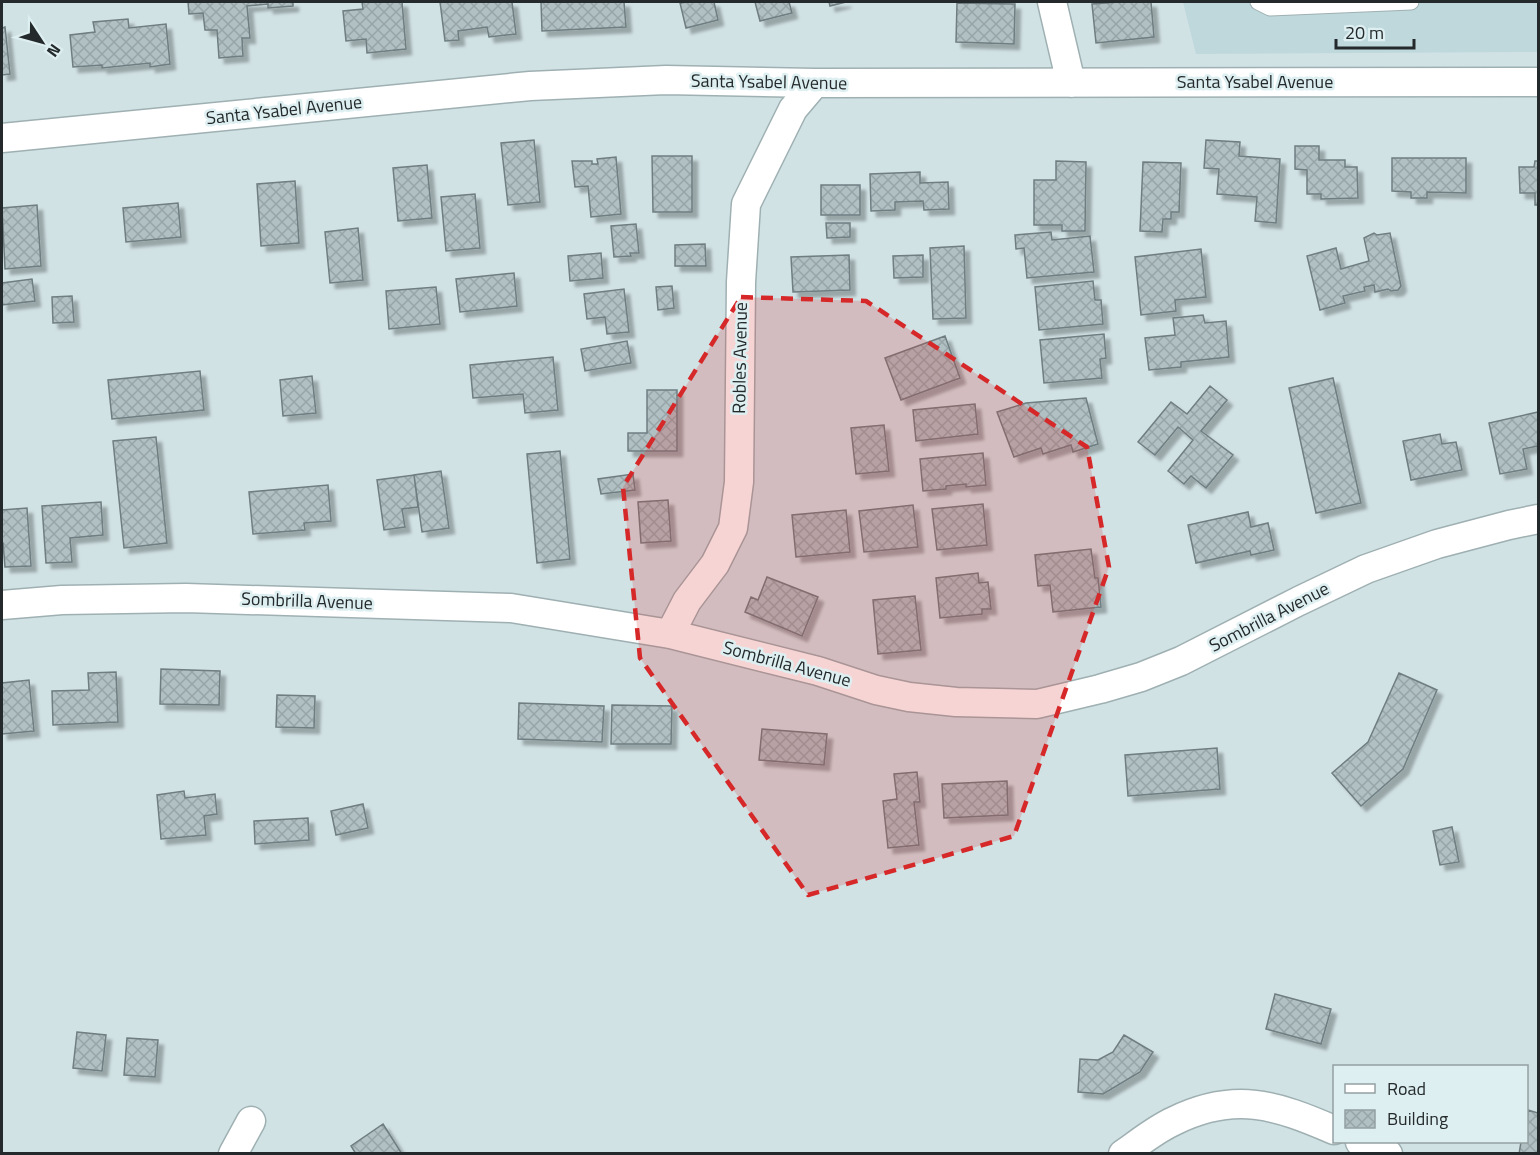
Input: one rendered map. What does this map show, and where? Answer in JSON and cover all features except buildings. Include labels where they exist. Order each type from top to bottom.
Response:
[{"type":"street","points":[[1052,2],[1071,82]]},
{"type":"street","name":"Santa Ysabel Avenue","points":[[2,138],[530,86],[666,80],[815,83],[1539,82]]},
{"type":"street","name":"Robles Avenue","points":[[670,634],[687,601],[716,564],[732,528],[739,482],[741,282],[746,204],[793,110],[815,83]]},
{"type":"street","name":"Sombrilla Avenue","points":[[2,605],[62,600],[186,598],[511,608],[670,634],[818,670],[876,690],[909,697],[956,702],[1037,704],[1141,677],[1181,661],[1366,569],[1437,544],[1539,519]]},
{"type":"street","points":[[1123,1154],[1173,1121],[1223,1105],[1245,1103],[1270,1106],[1298,1114],[1333,1129]]},
{"type":"street","points":[[233,1154],[252,1121]]},
{"type":"street","points":[[1362,1143],[1388,1154]]},
{"type":"lane","points":[[1258,2],[1270,8],[1411,2]]},
{"type":"highlighted area","points":[[741,297],[866,301],[1087,447],[1109,567],[1014,836],[808,895],[640,658],[623,487]]},
{"type":"shaded area","points":[[1183,2],[1538,2],[1538,52],[1196,54]]}]
